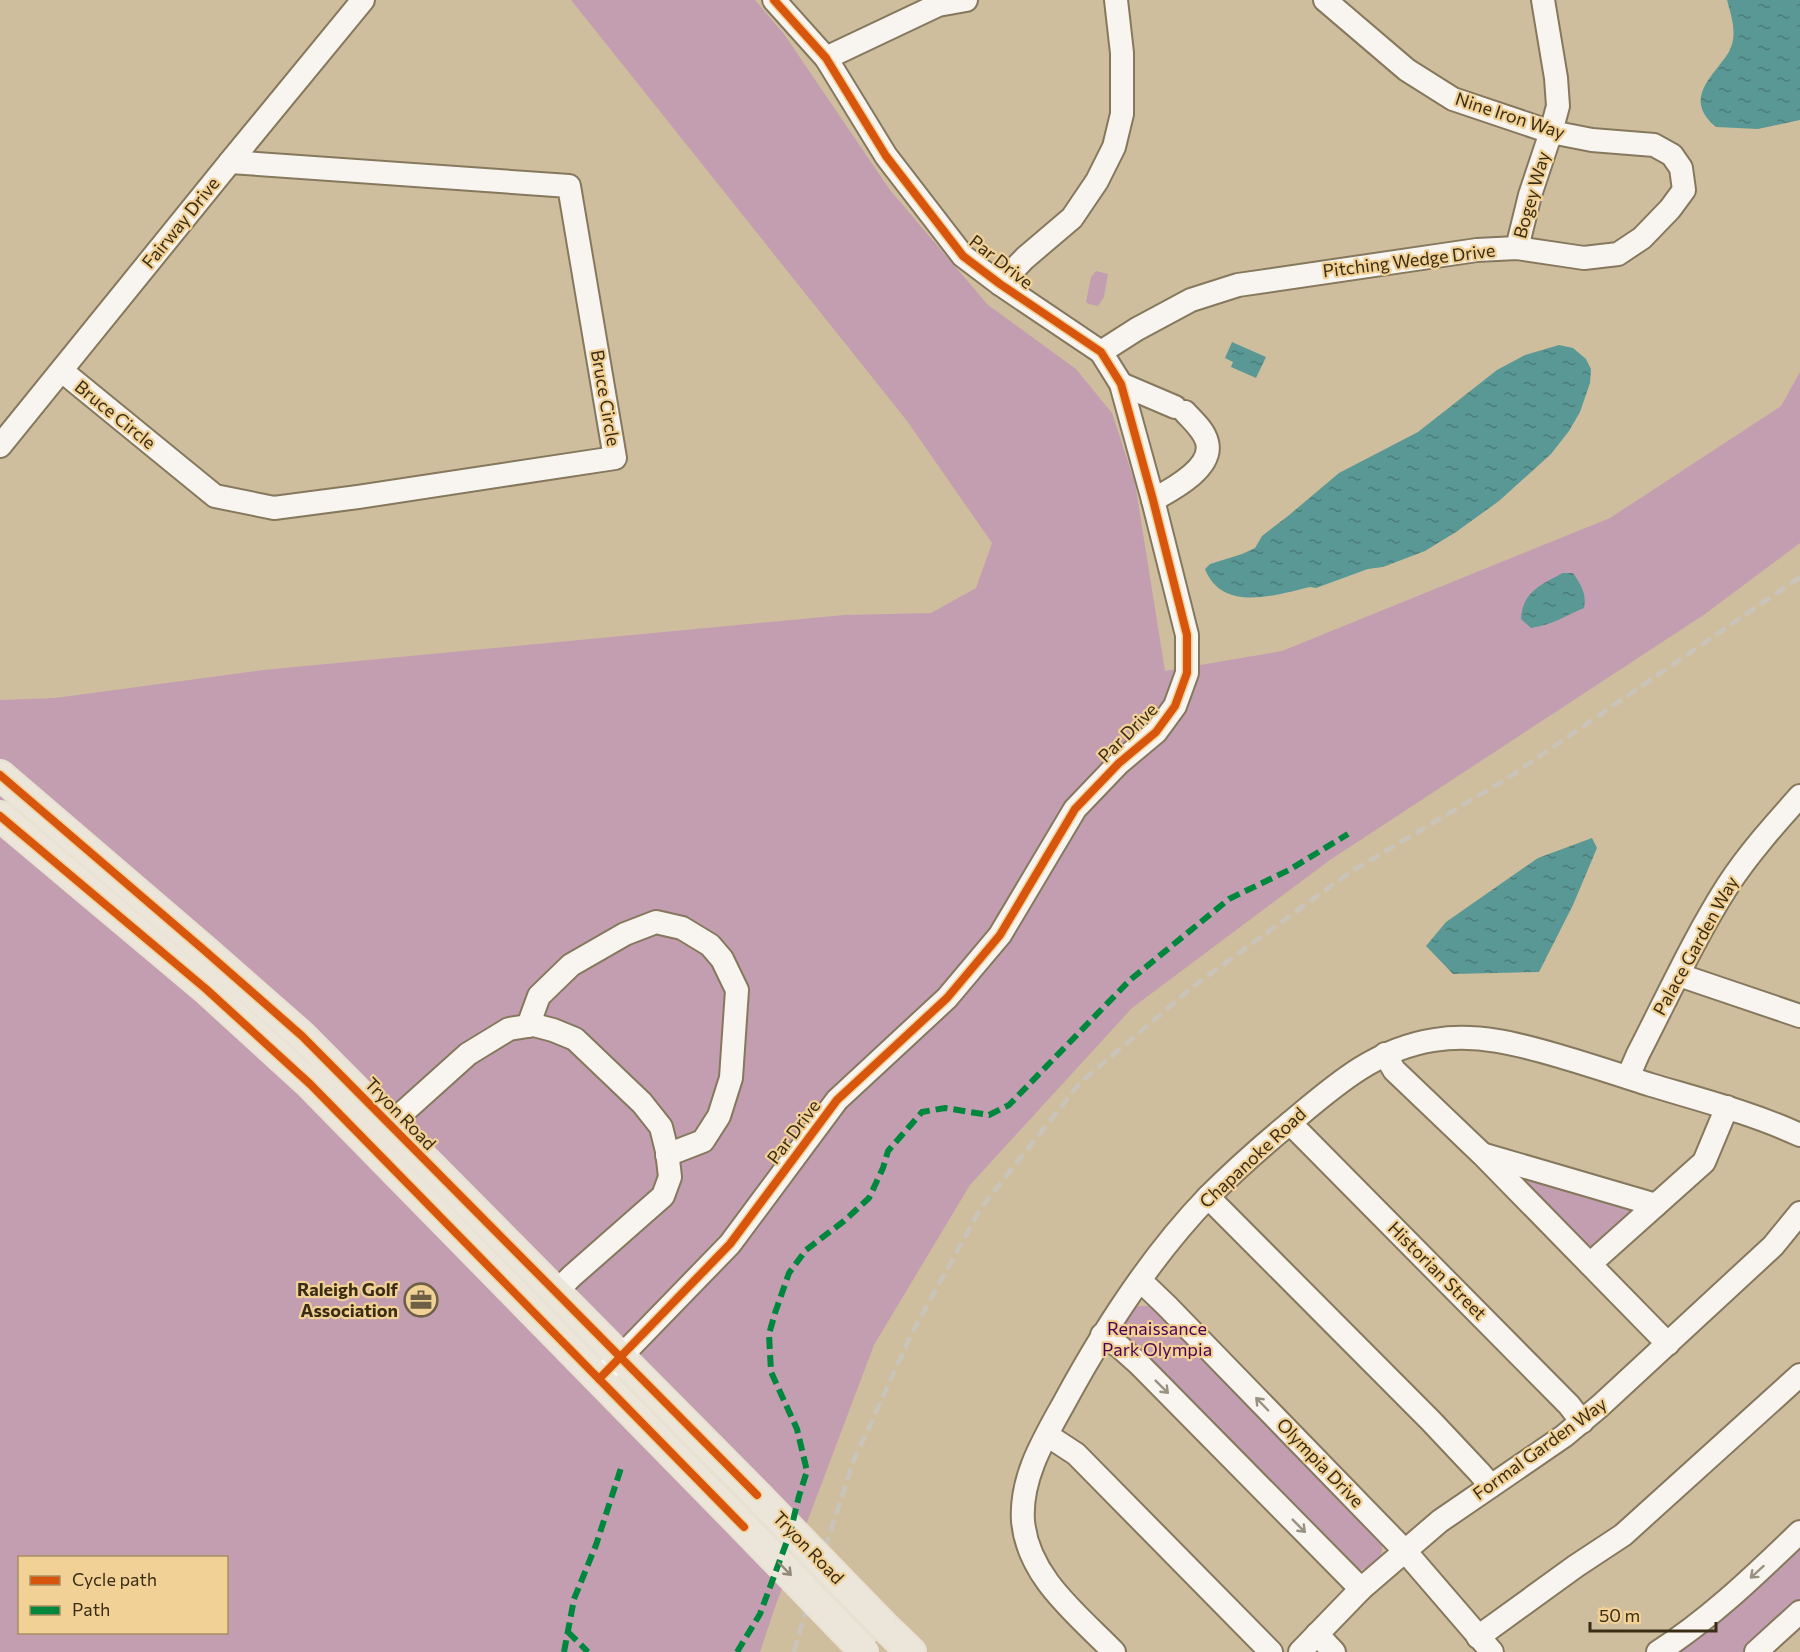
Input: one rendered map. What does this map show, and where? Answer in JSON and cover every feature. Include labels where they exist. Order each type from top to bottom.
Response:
[{"type":"main road","name":"Tryon Road","points":[[0,776],[273,1010],[325,1059],[911,1652]]},
{"type":"main road","name":"Tryon Road","points":[[0,816],[206,989],[287,1062],[865,1652]]},
{"type":"street","name":"Fairway Drive","points":[[0,446],[363,0]]},
{"type":"street","name":"Par Drive","points":[[599,1379],[730,1244],[837,1100],[947,998],[1000,935],[1076,809],[1119,763],[1155,732],[1175,706],[1187,673],[1187,635],[1154,500],[1121,384],[1101,352],[1000,284],[963,256],[893,165],[826,58],[774,0]]},
{"type":"street","points":[[826,58],[938,5],[966,0]]},
{"type":"street","points":[[1000,284],[1025,258],[1072,218],[1097,181],[1114,147],[1122,114],[1122,53],[1116,0]]},
{"type":"street","name":"Nine Iron Way","points":[[1325,0],[1407,70],[1453,99],[1551,132],[1592,140],[1653,145],[1672,155],[1682,168]]},
{"type":"street","name":"Bogey Way","points":[[1517,248],[1530,195],[1558,106],[1556,78],[1543,0]]},
{"type":"street","name":"Bruce Circle","points":[[62,371],[215,496],[274,508],[615,458],[569,186],[230,162]]},
{"type":"street","name":"Pitching Wedge Drive","points":[[1101,352],[1137,329],[1191,300],[1238,285],[1477,250],[1517,248],[1584,258],[1618,254],[1642,238],[1684,190],[1682,168]]},
{"type":"street","points":[[1121,384],[1180,409],[1203,432],[1208,444],[1205,458],[1188,480],[1154,500]]},
{"type":"street","name":"Palace Garden Way","points":[[1628,1077],[1708,918],[1749,856],[1800,796]]},
{"type":"street","points":[[528,1026],[539,996],[563,973],[625,934],[656,922],[682,928],[710,945],[722,959],[737,990],[731,1078],[719,1116],[703,1141],[667,1155]]},
{"type":"street","points":[[1679,975],[1800,1016]]},
{"type":"street","points":[[389,1125],[468,1054],[509,1029],[534,1025],[575,1039],[642,1103],[661,1127],[670,1177],[663,1196],[580,1268],[556,1292]]},
{"type":"street","name":"Chapanoke Road","points":[[1114,1652],[1052,1589],[1033,1558],[1024,1533],[1025,1486],[1047,1435],[1102,1335],[1179,1229],[1238,1168],[1353,1071],[1385,1054],[1415,1043],[1437,1039],[1490,1039],[1525,1046],[1727,1107],[1800,1135]]},
{"type":"street","points":[[1385,1054],[1394,1070],[1483,1155],[1668,1344]]},
{"type":"street","points":[[1590,1264],[1704,1162],[1727,1107]]},
{"type":"street","name":"Historian Street","points":[[1290,1123],[1569,1405],[1582,1422]]},
{"type":"street","points":[[1483,1155],[1656,1205]]},
{"type":"street","points":[[1208,1197],[1431,1421],[1491,1486]]},
{"type":"street","name":"Formal Garden Way","points":[[1300,1652],[1362,1589],[1440,1521],[1582,1422],[1773,1246],[1800,1213]]},
{"type":"street","name":"Olympia Drive","points":[[1140,1281],[1405,1551],[1485,1644]]},
{"type":"street","points":[[1102,1335],[1139,1364],[1362,1589]]},
{"type":"street","points":[[1485,1644],[1576,1566],[1623,1535],[1800,1375]]},
{"type":"street","points":[[1047,1435],[1076,1454],[1271,1652]]},
{"type":"street","points":[[1658,1652],[1682,1637],[1758,1572],[1800,1532]]},
{"type":"street","points":[[1756,1652],[1800,1612]]},
{"type":"street","points":[[1317,1634],[1334,1652]]},
{"type":"green space","name":"Raleigh Golf Association","points":[[571,0],[755,0],[784,34],[890,190],[988,305],[1076,369],[1112,413],[1135,483],[1165,671],[1282,651],[1610,518],[1781,406],[1800,372],[1800,543],[1705,614],[1330,860],[1132,1008],[970,1185],[874,1345],[760,1652],[0,1652],[0,700],[55,698],[263,670],[844,615],[931,613],[976,588],[992,543],[907,421]]},
{"type":"green space","points":[[1096,271],[1108,274],[1104,297],[1098,306],[1086,302],[1091,277]]},
{"type":"green space","points":[[1520,1176],[1637,1210],[1588,1252],[1519,1183]]},
{"type":"green space","name":"Renaissance Park Olympia","points":[[1138,1306],[1149,1306],[1159,1310],[1382,1537],[1381,1554],[1376,1561],[1361,1570],[1346,1564],[1126,1341],[1122,1325],[1129,1313]]},
{"type":"green space","points":[[1800,1542],[1800,1602],[1744,1652],[1670,1652]]},
{"type":"water","points":[[1727,0],[1800,0],[1800,120],[1758,129],[1716,127],[1703,112],[1701,97],[1703,90],[1729,52],[1733,41],[1733,24]]},
{"type":"water","points":[[1232,342],[1266,357],[1256,378],[1231,367],[1233,362],[1225,358]]},
{"type":"water","points":[[1559,345],[1573,348],[1586,359],[1591,369],[1590,383],[1580,412],[1551,454],[1499,501],[1456,532],[1425,551],[1316,588],[1310,587],[1251,598],[1224,592],[1213,583],[1205,569],[1210,564],[1255,548],[1262,536],[1339,473],[1418,432],[1497,370],[1525,355]]},
{"type":"water","points":[[1563,573],[1573,573],[1579,582],[1584,594],[1584,608],[1539,627],[1531,628],[1521,619],[1522,610],[1529,595]]},
{"type":"water","points":[[1592,838],[1597,848],[1573,905],[1539,972],[1453,974],[1426,946],[1446,922],[1538,858]]},
{"type":"railway","points":[[794,1652],[853,1462],[912,1333],[981,1208],[1079,1084],[1195,985],[1349,873],[1508,778],[1800,577]]},
{"type":"marked path","points":[[737,1652],[760,1614],[790,1533],[807,1471],[797,1429],[771,1372],[769,1334],[789,1273],[806,1250],[844,1221],[869,1198],[888,1151],[922,1112],[945,1108],[989,1115],[1009,1105],[1130,980],[1229,899],[1289,870],[1348,834]]},
{"type":"marked path","points":[[564,1652],[574,1599],[596,1545],[622,1465]]},
{"type":"marked path","points":[[568,1632],[588,1652]]},
{"type":"cycle path","points":[[599,1379],[730,1244],[837,1100],[947,998],[1000,935],[1075,809],[1119,763],[1156,732],[1175,706],[1187,673],[1187,635],[1121,384],[1101,352],[1000,284],[963,256],[886,156],[826,58],[774,0]]},
{"type":"cycle path","points":[[0,775],[302,1036],[757,1495]]},
{"type":"cycle path","points":[[0,816],[206,989],[310,1084],[744,1527]]},
{"type":"place","name":"Raleigh Golf Association","points":[[421,1300]]}]
